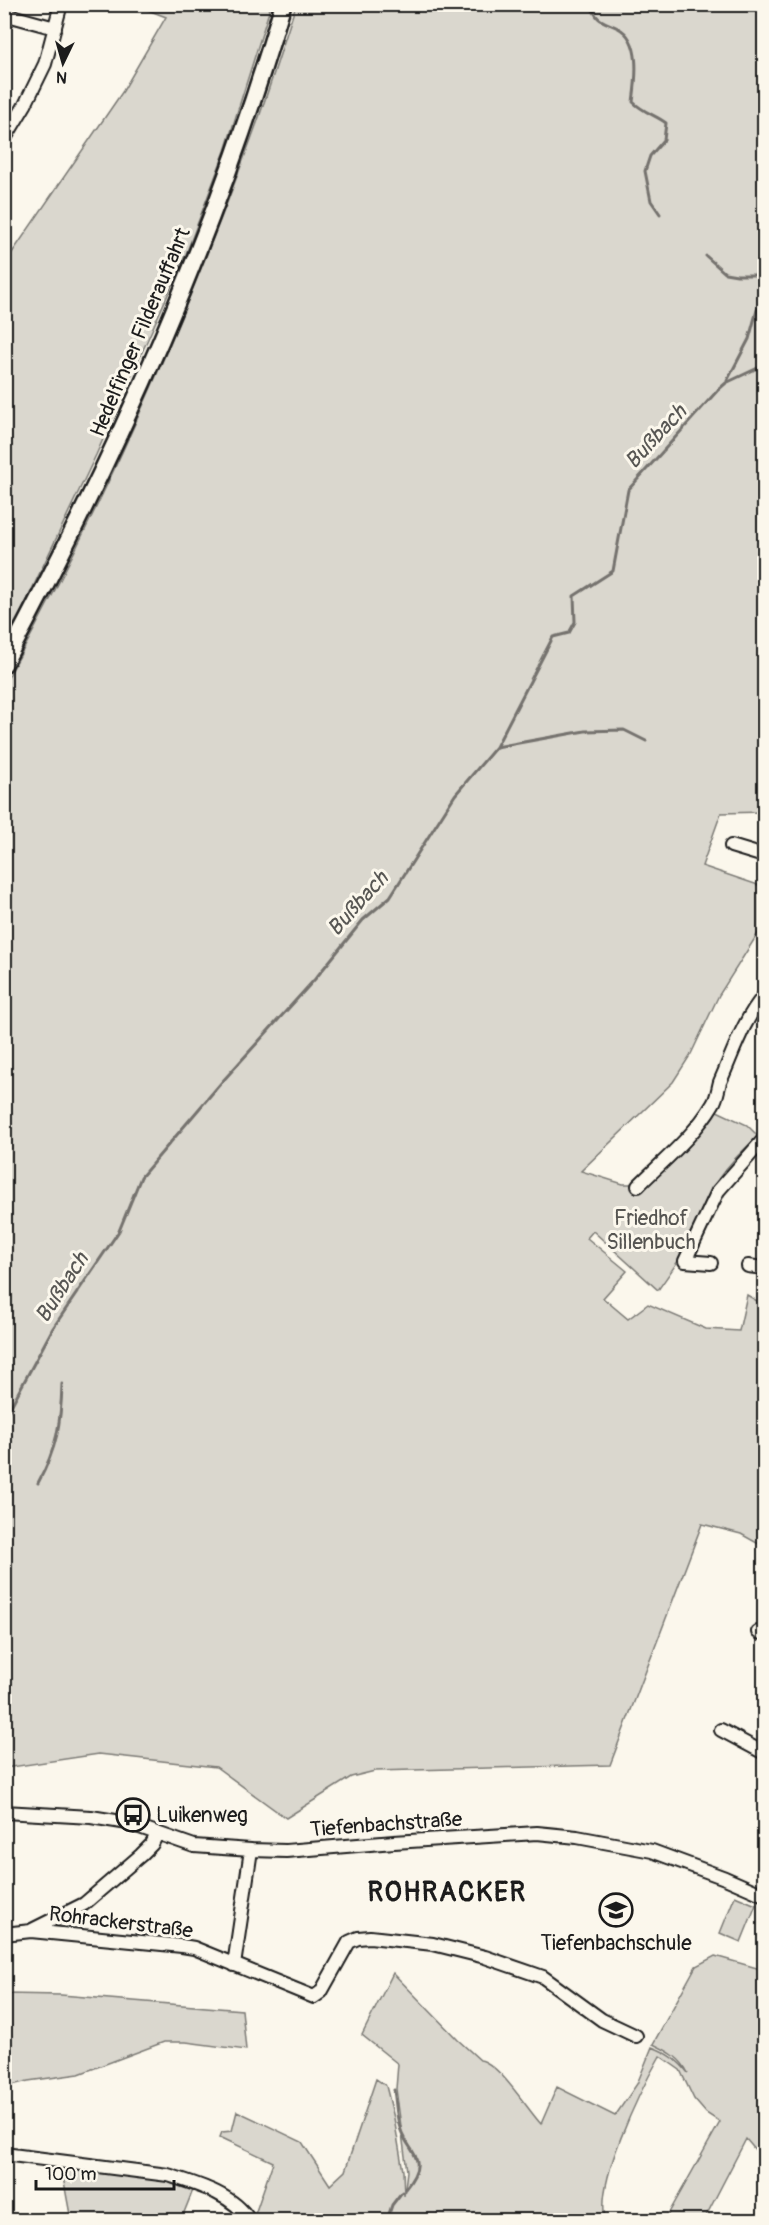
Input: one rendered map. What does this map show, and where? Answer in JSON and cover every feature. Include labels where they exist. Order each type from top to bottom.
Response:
[{"type":"main road","name":"Hedelfinger Filderauffahrt","points":[[4,664],[77,525],[151,364],[212,213],[247,118],[283,4]]},
{"type":"street","points":[[4,140],[25,105],[45,64],[61,4]]},
{"type":"street","points":[[4,14],[55,28]]},
{"type":"street","points":[[731,846],[765,856]]},
{"type":"street","points":[[638,1186],[696,1128],[715,1102],[718,1088],[736,1044],[754,1007],[765,996]]},
{"type":"street","points":[[711,1263],[685,1261],[718,1191],[765,1139]]},
{"type":"street","points":[[748,1266],[765,1268]]},
{"type":"street","points":[[720,1730],[765,1754]]},
{"type":"street","name":"Tiefenbachstraße","points":[[4,1812],[92,1817],[128,1823],[194,1846],[251,1850],[286,1851],[537,1833],[557,1835],[616,1843],[652,1851],[765,1895]]},
{"type":"street","points":[[31,1931],[84,1904],[141,1855],[152,1844],[157,1834]]},
{"type":"street","points":[[234,1965],[251,1850]]},
{"type":"street","name":"Rohrackerstraße","points":[[4,1934],[31,1931],[194,1948],[314,1997],[321,1992],[350,1942],[358,1938],[370,1937],[433,1944],[485,1957],[543,1977],[602,2020],[636,2036]]},
{"type":"street","points":[[4,2154],[168,2175],[205,2188],[231,2201],[249,2220]]},
{"type":"green space","points":[[135,5],[271,5],[225,151],[186,254],[96,455],[5,642],[5,263],[123,91],[166,17]]},
{"type":"green space","name":"Friedhof Sillenbuch","points":[[296,5],[764,5],[764,812],[721,813],[702,866],[764,887],[764,924],[719,995],[691,1054],[673,1082],[581,1171],[623,1184],[645,1184],[699,1133],[715,1110],[747,1125],[758,1136],[719,1177],[706,1201],[691,1239],[658,1290],[593,1231],[587,1238],[627,1271],[603,1298],[628,1319],[648,1304],[706,1329],[739,1331],[747,1295],[764,1305],[764,1547],[741,1534],[702,1524],[610,1765],[375,1771],[351,1777],[286,1818],[216,1767],[99,1754],[5,1768],[5,683],[41,618],[107,485],[168,349],[224,212],[268,91]]},
{"type":"green space","points":[[735,1896],[756,1905],[741,1942],[720,1933]]},
{"type":"green space","points":[[715,1956],[764,1970],[764,2167],[757,2152],[746,2139],[704,2220],[665,2220],[720,2122],[706,2113],[694,2099],[680,2070],[660,2056],[631,2113],[612,2162],[606,2185],[604,2205],[606,2220],[253,2220],[273,2162],[220,2137],[222,2132],[232,2131],[237,2111],[302,2142],[330,2185],[345,2171],[376,2079],[386,2086],[394,2118],[403,2171],[404,2196],[407,2171],[396,2089],[398,2064],[362,2035],[393,1973],[458,2040],[480,2060],[496,2069],[541,2124],[557,2087],[615,2116],[637,2084],[652,2047],[672,2057],[688,2073],[674,2056],[653,2044],[696,1966]]},
{"type":"green space","points":[[5,1994],[61,1995],[242,2010],[246,2050],[186,2042],[164,2042],[79,2074],[8,2086],[9,2154],[5,2154]]},
{"type":"green space","points":[[60,2161],[195,2185],[181,2220],[71,2220]]},
{"type":"waterway","name":"Bußbach","points":[[590,4],[598,18],[618,28],[631,42],[636,61],[633,102],[666,123],[664,140],[650,156],[645,171],[651,201],[660,214]]},
{"type":"waterway","name":"Bußbach","points":[[706,256],[725,273],[758,275],[763,282],[762,304],[757,310],[749,339],[727,381]]},
{"type":"waterway","name":"Bußbach","points":[[4,1419],[53,1328],[119,1231],[141,1177],[221,1083],[315,979],[363,920],[390,897],[455,795],[496,747],[553,637],[569,633],[575,622],[574,596],[613,571],[628,490],[718,390],[726,383],[764,365]]},
{"type":"waterway","points":[[496,747],[585,731],[624,730],[646,741]]},
{"type":"waterway","points":[[38,1483],[50,1458],[57,1435],[62,1384]]},
{"type":"waterway","points":[[394,2090],[400,2128],[417,2163],[413,2178],[405,2189]]},
{"type":"waterway","points":[[387,2220],[392,2205],[402,2192]]},
{"type":"place","name":"Luikenweg","points":[[133,1815]]},
{"type":"place","name":"Tiefenbachschule","points":[[616,1910]]},
{"type":"district","name":"ROHRACKER","points":[[447,1892]]}]
